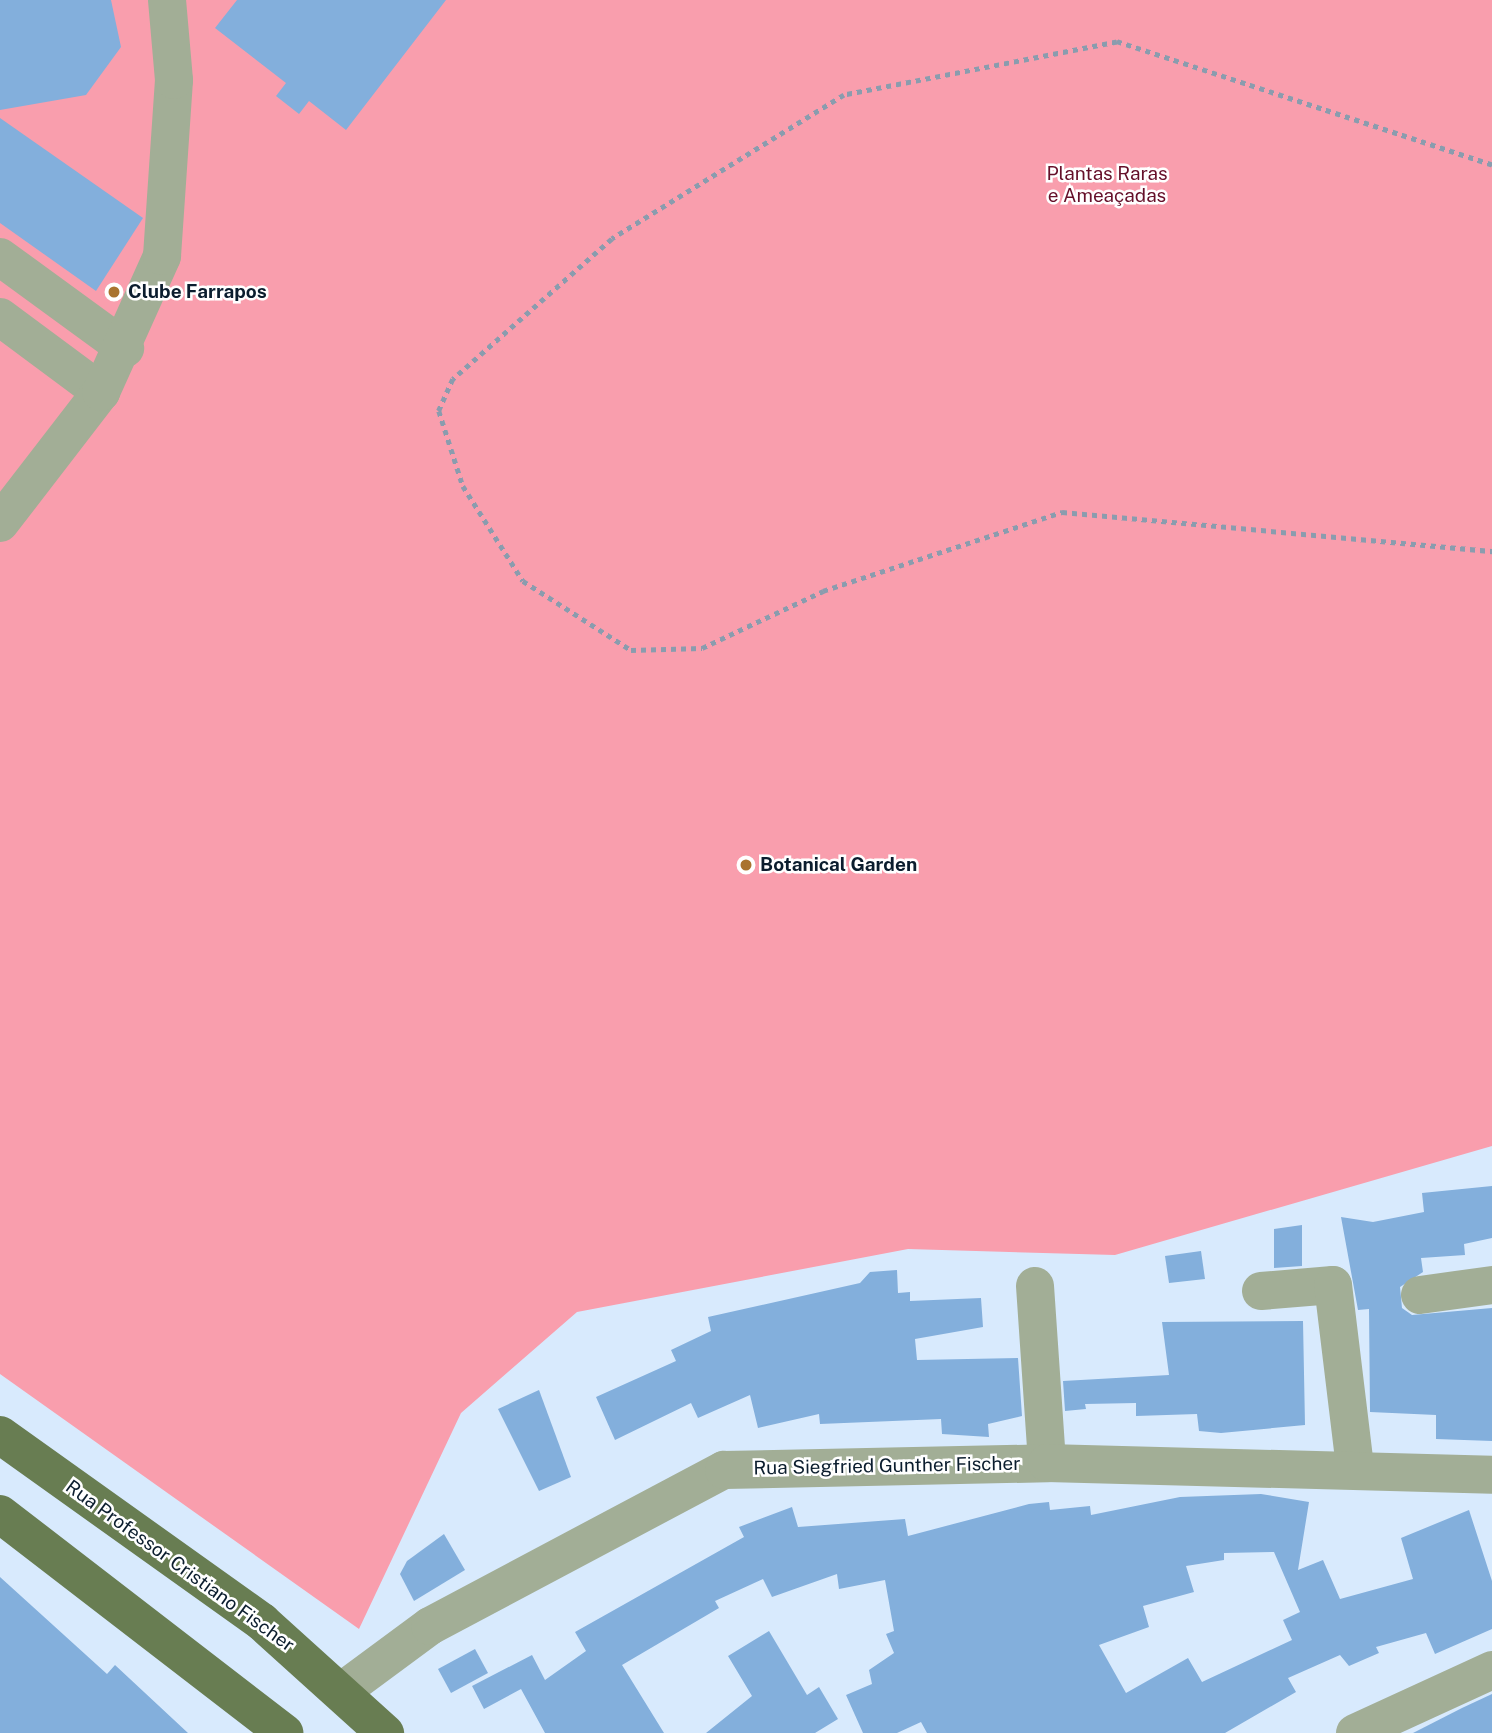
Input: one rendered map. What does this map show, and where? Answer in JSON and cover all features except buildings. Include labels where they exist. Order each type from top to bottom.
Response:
[{"type":"main road","name":"Rua Professor Cristiano Fischer","points":[[0,1435],[262,1622],[342,1691],[385,1733]]},
{"type":"main road","points":[[0,1514],[273,1730]]},
{"type":"street","points":[[0,523],[101,392],[125,348],[162,256],[174,80],[167,0]]},
{"type":"street","points":[[0,257],[125,348]]},
{"type":"street","points":[[0,317],[101,392]]},
{"type":"street","points":[[1261,1291],[1333,1285],[1355,1467]]},
{"type":"street","points":[[1420,1295],[1492,1285]]},
{"type":"street","points":[[1035,1286],[1047,1463]]},
{"type":"street","name":"Rua Siegfried Gunther Fischer","points":[[342,1691],[430,1626],[724,1470],[1047,1463],[1355,1467],[1490,1483]]},
{"type":"street","points":[[1355,1733],[1492,1670]]},
{"type":"path","points":[[1492,165],[1117,42],[844,96],[612,239],[453,379],[439,411],[463,486],[523,581],[631,649],[702,648],[823,591],[1062,512],[1272,536],[1492,551]]},
{"type":"green space","name":"Botanical Garden","points":[[0,0],[1492,0],[1492,1146],[1115,1255],[908,1249],[577,1312],[461,1413],[359,1629],[0,1374]]},
{"type":"place","name":"Clube Farrapos","points":[[114,292]]},
{"type":"place","name":"Botanical Garden","points":[[746,865]]},
{"type":"park label","name":"Plantas Raras e Ameaçadas","points":[[1107,185]]}]
